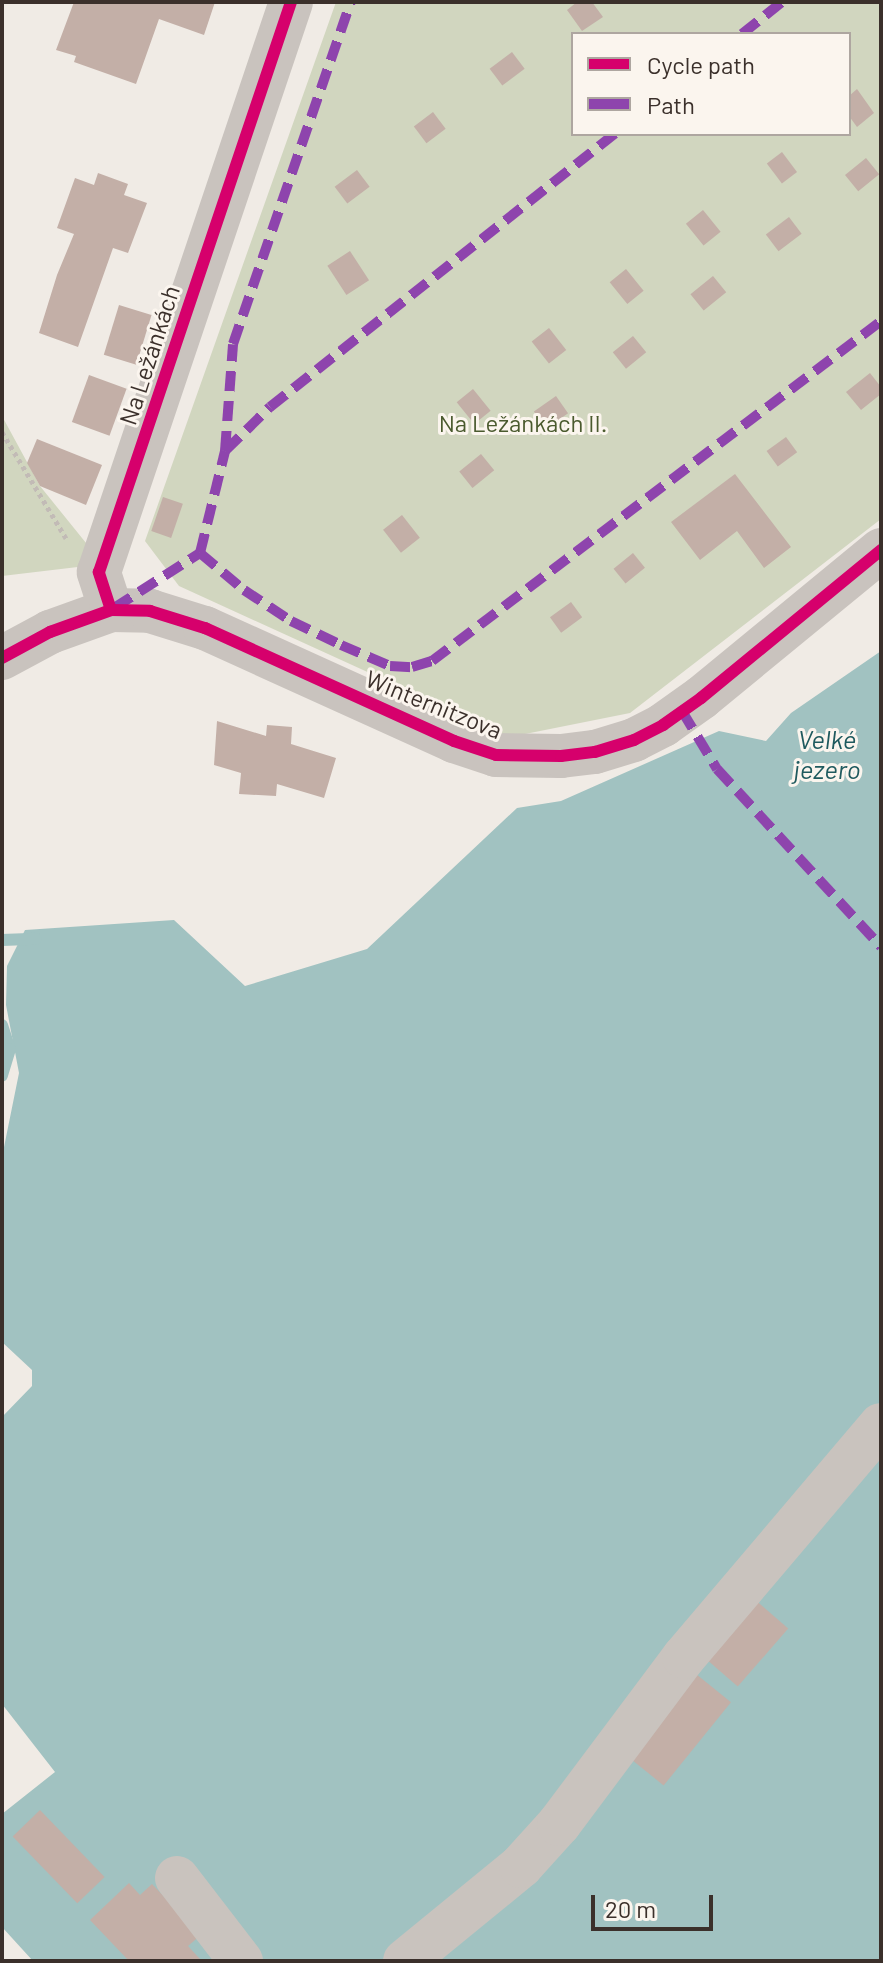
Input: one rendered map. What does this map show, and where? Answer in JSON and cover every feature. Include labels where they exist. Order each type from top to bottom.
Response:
[{"type":"street","name":"Na Ležánkách","points":[[111,610],[99,572],[291,2]]},
{"type":"street","name":"Winternitzova","points":[[111,610],[150,611],[205,628],[482,750],[529,758],[561,756],[595,752],[634,740],[663,725],[701,698],[881,550]]},
{"type":"street","points":[[2,658],[50,632],[111,610]]},
{"type":"street","points":[[405,1961],[521,1866],[559,1824],[684,1657],[881,1425]]},
{"type":"street","points":[[177,1878],[241,1961]]},
{"type":"path","points":[[2,432],[72,546]]},
{"type":"green space","name":"Na Ležánkách II.","points":[[336,2],[881,2],[881,519],[630,713],[510,737],[179,586],[145,541]]},
{"type":"green space","points":[[2,416],[40,486],[103,564],[2,576]]},
{"type":"water","name":"Velké jezero","points":[[881,651],[881,1961],[33,1961],[2,1927],[2,1814],[55,1772],[2,1704],[2,1417],[32,1386],[32,1370],[2,1342],[2,1157],[19,1073],[6,1005],[7,966],[25,930],[174,920],[245,986],[367,949],[517,808],[561,801],[719,731],[766,741],[791,713]]},
{"type":"building","points":[[74,2],[215,2],[204,35],[159,19],[136,84],[74,62],[76,56],[56,50]]},
{"type":"building","points":[[577,2],[592,2],[603,17],[582,31],[567,10]]},
{"type":"building","points":[[512,52],[525,69],[502,86],[490,69]]},
{"type":"building","points":[[857,89],[874,113],[857,127],[851,119],[851,94]]},
{"type":"building","points":[[433,112],[446,129],[426,143],[414,126]]},
{"type":"building","points":[[782,152],[797,172],[782,183],[767,163]]},
{"type":"building","points":[[866,158],[879,174],[858,191],[845,175]]},
{"type":"building","points":[[357,170],[370,187],[347,204],[335,187]]},
{"type":"building","points":[[98,173],[128,184],[124,195],[147,203],[128,253],[113,248],[78,347],[39,333],[74,234],[57,228],[75,178],[94,185]]},
{"type":"building","points":[[703,210],[721,232],[704,246],[686,224]]},
{"type":"building","points":[[789,217],[802,234],[778,251],[766,234]]},
{"type":"building","points":[[350,251],[369,280],[346,295],[327,266]]},
{"type":"building","points":[[626,269],[644,291],[627,304],[610,282]]},
{"type":"building","points":[[713,276],[726,292],[704,311],[690,294]]},
{"type":"building","points":[[119,305],[152,315],[136,365],[104,355]]},
{"type":"building","points":[[549,328],[566,350],[549,364],[532,342]]},
{"type":"building","points":[[633,336],[646,352],[626,369],[613,352]]},
{"type":"building","points":[[870,373],[881,387],[881,394],[861,410],[846,392]]},
{"type":"building","points":[[89,375],[127,389],[109,436],[72,422]]},
{"type":"building","points":[[473,389],[491,411],[474,424],[457,402]]},
{"type":"building","points":[[556,396],[568,413],[546,429],[534,411]]},
{"type":"building","points":[[786,437],[797,452],[778,466],[767,451]]},
{"type":"building","points":[[37,439],[102,465],[86,505],[40,486],[27,463]]},
{"type":"building","points":[[481,454],[494,470],[472,488],[459,472]]},
{"type":"building","points":[[735,474],[791,547],[764,568],[737,531],[700,560],[671,522]]},
{"type":"building","points":[[163,497],[183,504],[171,538],[151,531]]},
{"type":"building","points":[[402,515],[420,538],[401,553],[383,530]]},
{"type":"building","points":[[633,553],[645,568],[626,583],[614,569]]},
{"type":"building","points":[[571,602],[582,617],[561,633],[550,617]]},
{"type":"building","points":[[217,721],[266,736],[267,725],[292,727],[291,744],[336,758],[324,798],[277,784],[276,796],[239,794],[241,773],[214,765]]},
{"type":"building","points":[[752,1597],[788,1628],[738,1687],[701,1655]]},
{"type":"building","points":[[696,1674],[731,1702],[664,1785],[629,1757]]},
{"type":"building","points":[[40,1810],[105,1877],[77,1903],[13,1836]]},
{"type":"building","points":[[129,1883],[140,1895],[152,1884],[201,1935],[188,1946],[200,1959],[129,1961],[90,1920]]},
{"type":"waterway","points":[[2,940],[36,939]]},
{"type":"waterway","points":[[2,1025],[10,1049],[2,1076]]},
{"type":"marked path","points":[[225,451],[233,344],[351,2]]},
{"type":"marked path","points":[[744,32],[782,2]]},
{"type":"marked path","points":[[200,553],[225,451],[270,407],[612,136]]},
{"type":"marked path","points":[[114,608],[200,553],[244,590],[291,621],[341,645],[390,666],[412,667],[432,661],[881,321]]},
{"type":"marked path","points":[[682,711],[717,769],[881,947]]},
{"type":"cycle path","points":[[111,610],[99,572],[291,2]]},
{"type":"cycle path","points":[[2,658],[50,632],[111,610],[150,611],[205,628],[454,741],[496,755],[561,756],[595,752],[634,740],[663,725],[701,698],[881,550]]}]
